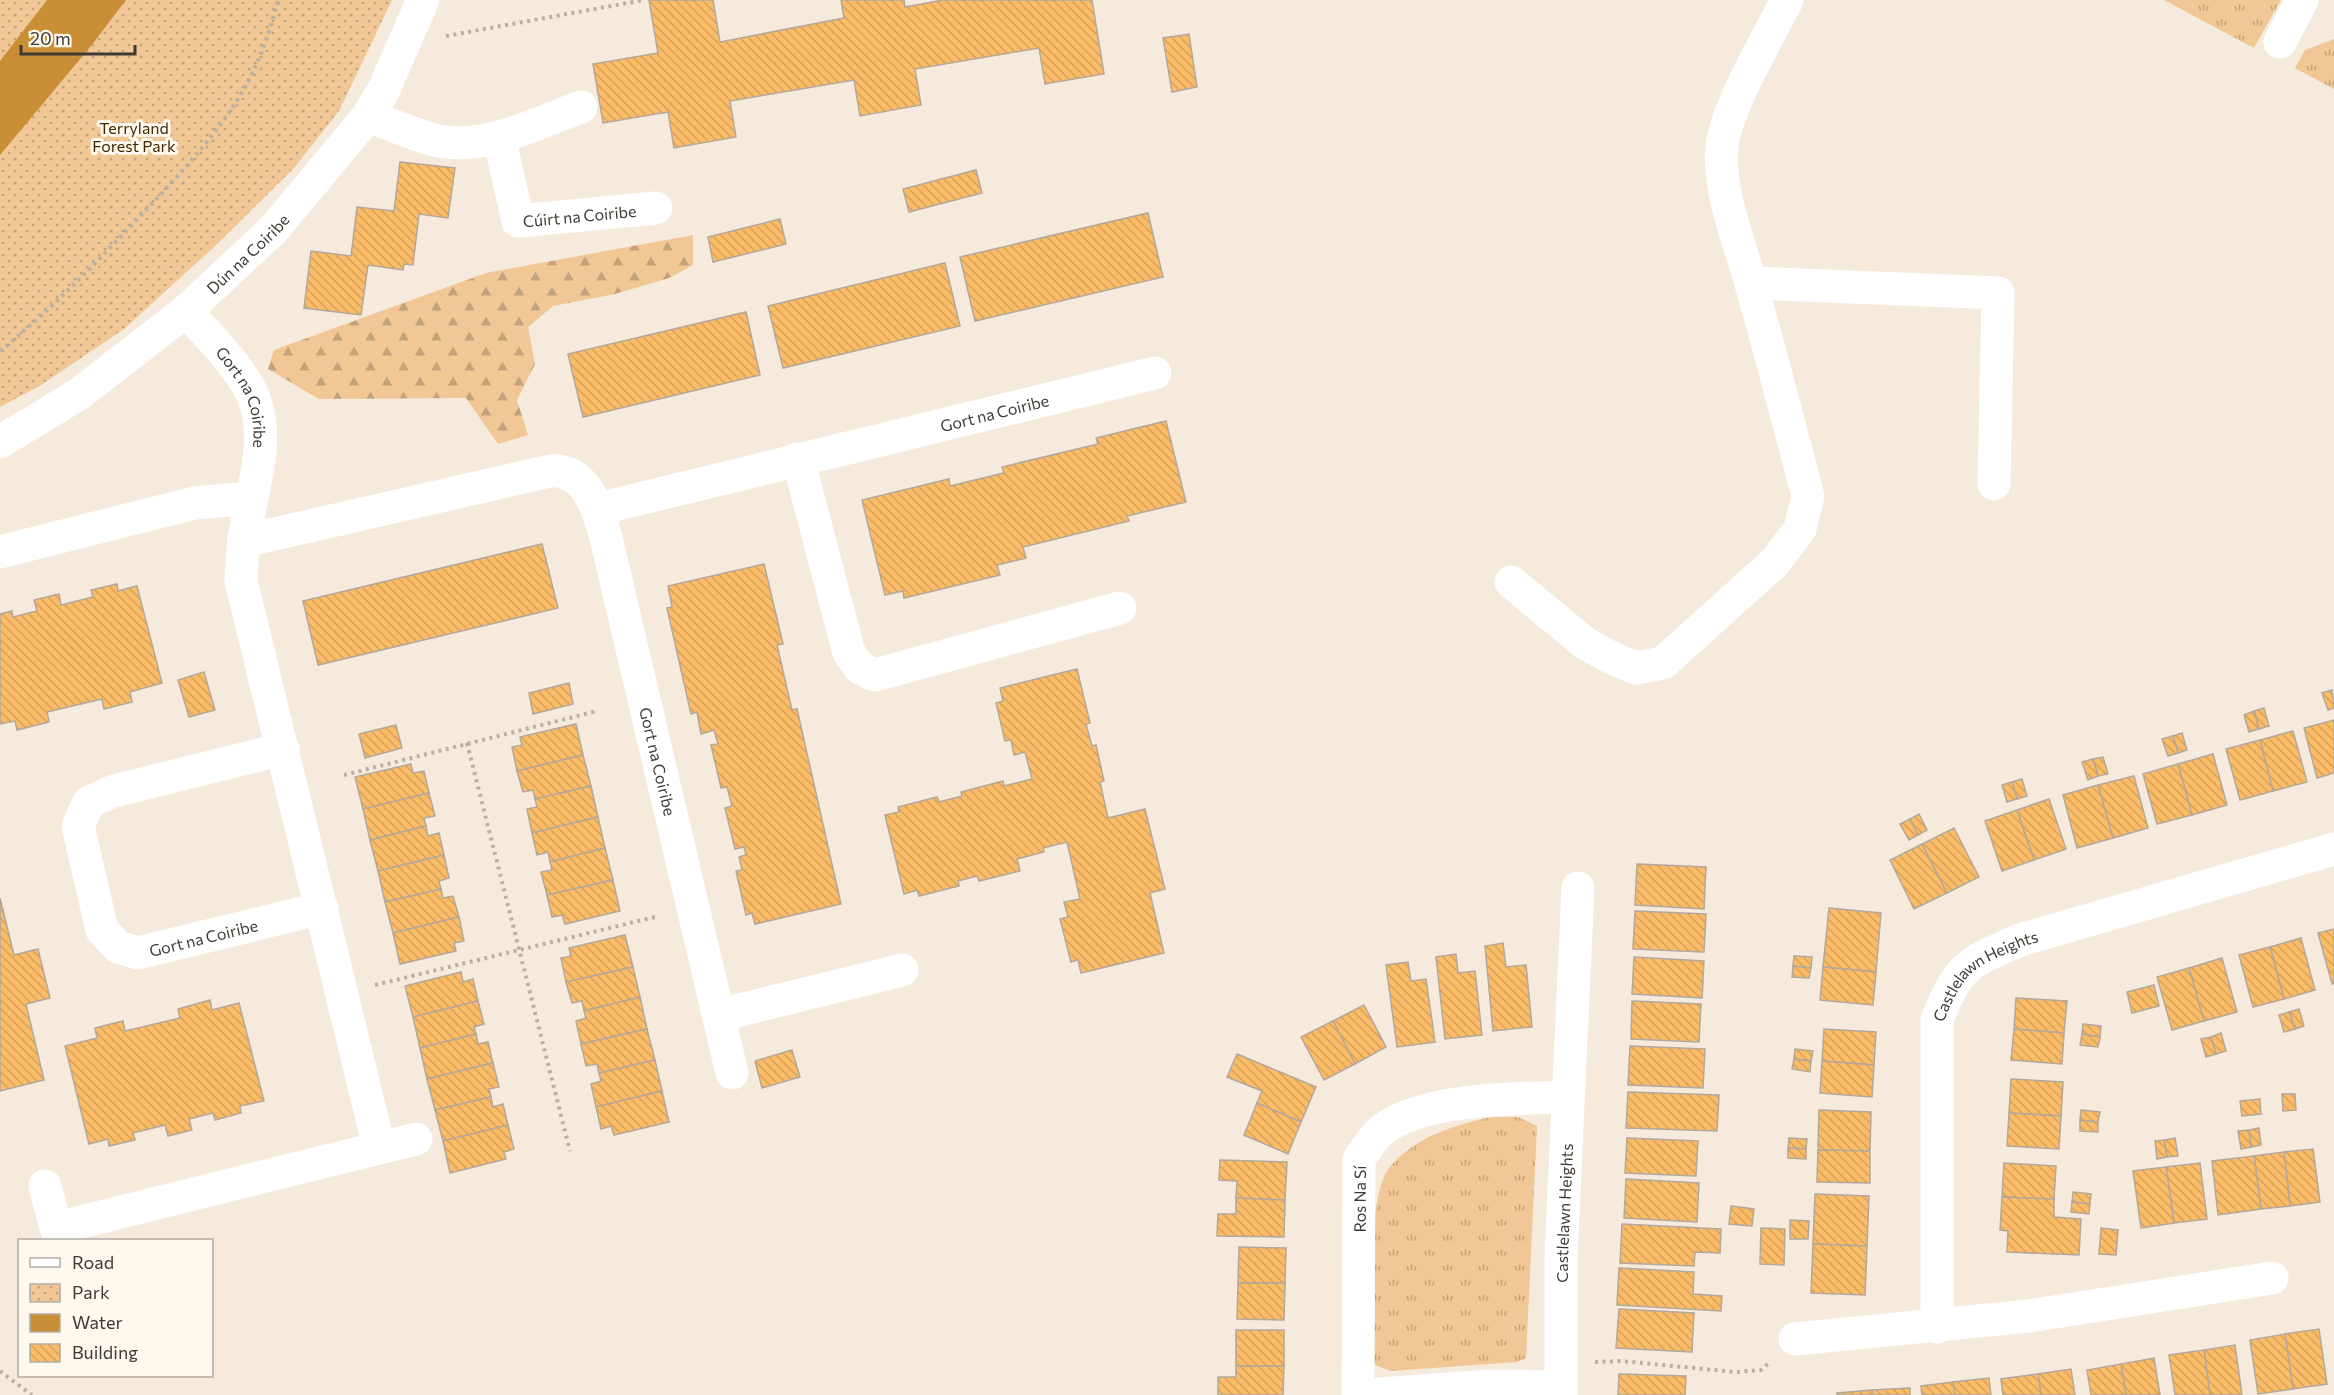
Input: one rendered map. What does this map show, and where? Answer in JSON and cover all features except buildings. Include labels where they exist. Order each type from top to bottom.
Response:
[{"type":"street","name":"Dún na Coiribe","points":[[0,442],[79,394],[186,311],[274,229],[368,116],[384,89],[423,0]]},
{"type":"street","points":[[1511,582],[1586,644],[1636,668],[1663,663],[1775,562],[1800,529],[1808,496],[1751,283],[1728,209],[1722,176],[1722,144],[1736,103],[1787,0]]},
{"type":"street","points":[[2280,42],[2302,0]]},
{"type":"street","points":[[368,116],[435,140],[471,141],[499,137],[581,107]]},
{"type":"street","name":"Cúirt na Coiribe","points":[[499,137],[518,221],[656,208]]},
{"type":"street","points":[[1751,283],[1998,293],[1994,484]]},
{"type":"street","name":"Gort na Coiribe","points":[[186,311],[222,350],[249,388],[261,429],[258,472],[244,541],[241,581],[379,1147]]},
{"type":"street","name":"Gort na Coiribe","points":[[598,509],[1155,373]]},
{"type":"street","points":[[798,459],[849,653],[860,668],[875,675],[1120,608]]},
{"type":"street","name":"Gort na Coiribe","points":[[244,541],[476,486],[563,470],[580,482],[598,509],[695,907],[732,1073]]},
{"type":"street","points":[[0,552],[195,503],[252,498]]},
{"type":"street","name":"Gort na Coiribe","points":[[283,749],[114,791],[89,802],[78,826],[102,930],[118,947],[138,952],[322,908]]},
{"type":"street","name":"Castlelawn Heights","points":[[1937,1327],[1937,1020],[1950,987],[1972,961],[2020,940],[2334,849]]},
{"type":"street","name":"Castlelawn Heights","points":[[1561,1388],[1562,1257],[1578,888]]},
{"type":"street","points":[[720,1015],[902,970]]},
{"type":"street","name":"Ros Na Sí","points":[[1358,1395],[1359,1159],[1382,1130],[1409,1116],[1479,1100],[1569,1097]]},
{"type":"street","points":[[45,1186],[56,1228],[416,1139]]},
{"type":"street","points":[[1795,1339],[1937,1327],[2029,1316],[2272,1278]]},
{"type":"street","points":[[1367,1395],[1490,1386],[1561,1388]]},
{"type":"path","points":[[0,351],[88,271],[210,138],[240,96],[267,42],[278,0]]},
{"type":"path","points":[[404,44],[644,0]]},
{"type":"path","points":[[344,775],[597,711]]},
{"type":"path","points":[[467,743],[570,1151]]},
{"type":"path","points":[[343,993],[695,907]]},
{"type":"path","points":[[1561,1388],[1584,1362],[1621,1361],[1736,1372],[1761,1370],[1795,1339]]},
{"type":"path","points":[[0,1371],[32,1395]]},
{"type":"green space","name":"Terryland Forest Park","points":[[0,0],[392,0],[339,111],[293,169],[215,246],[124,329],[41,385],[0,407]]},
{"type":"green space","points":[[2164,0],[2281,0],[2254,48]]},
{"type":"green space","points":[[2334,39],[2334,89],[2295,68],[2305,50]]},
{"type":"green space","points":[[693,235],[693,265],[669,278],[615,294],[553,306],[528,327],[535,364],[517,400],[528,435],[498,444],[466,398],[319,399],[268,369],[274,350],[486,273]]},
{"type":"green space","points":[[1492,1117],[1518,1117],[1537,1126],[1526,1358],[1517,1362],[1391,1371],[1375,1365],[1371,1353],[1372,1256],[1377,1202],[1382,1181],[1390,1167],[1400,1157],[1423,1140],[1450,1128]]},
{"type":"water","points":[[47,0],[126,0],[91,46],[0,155],[0,61]]}]
